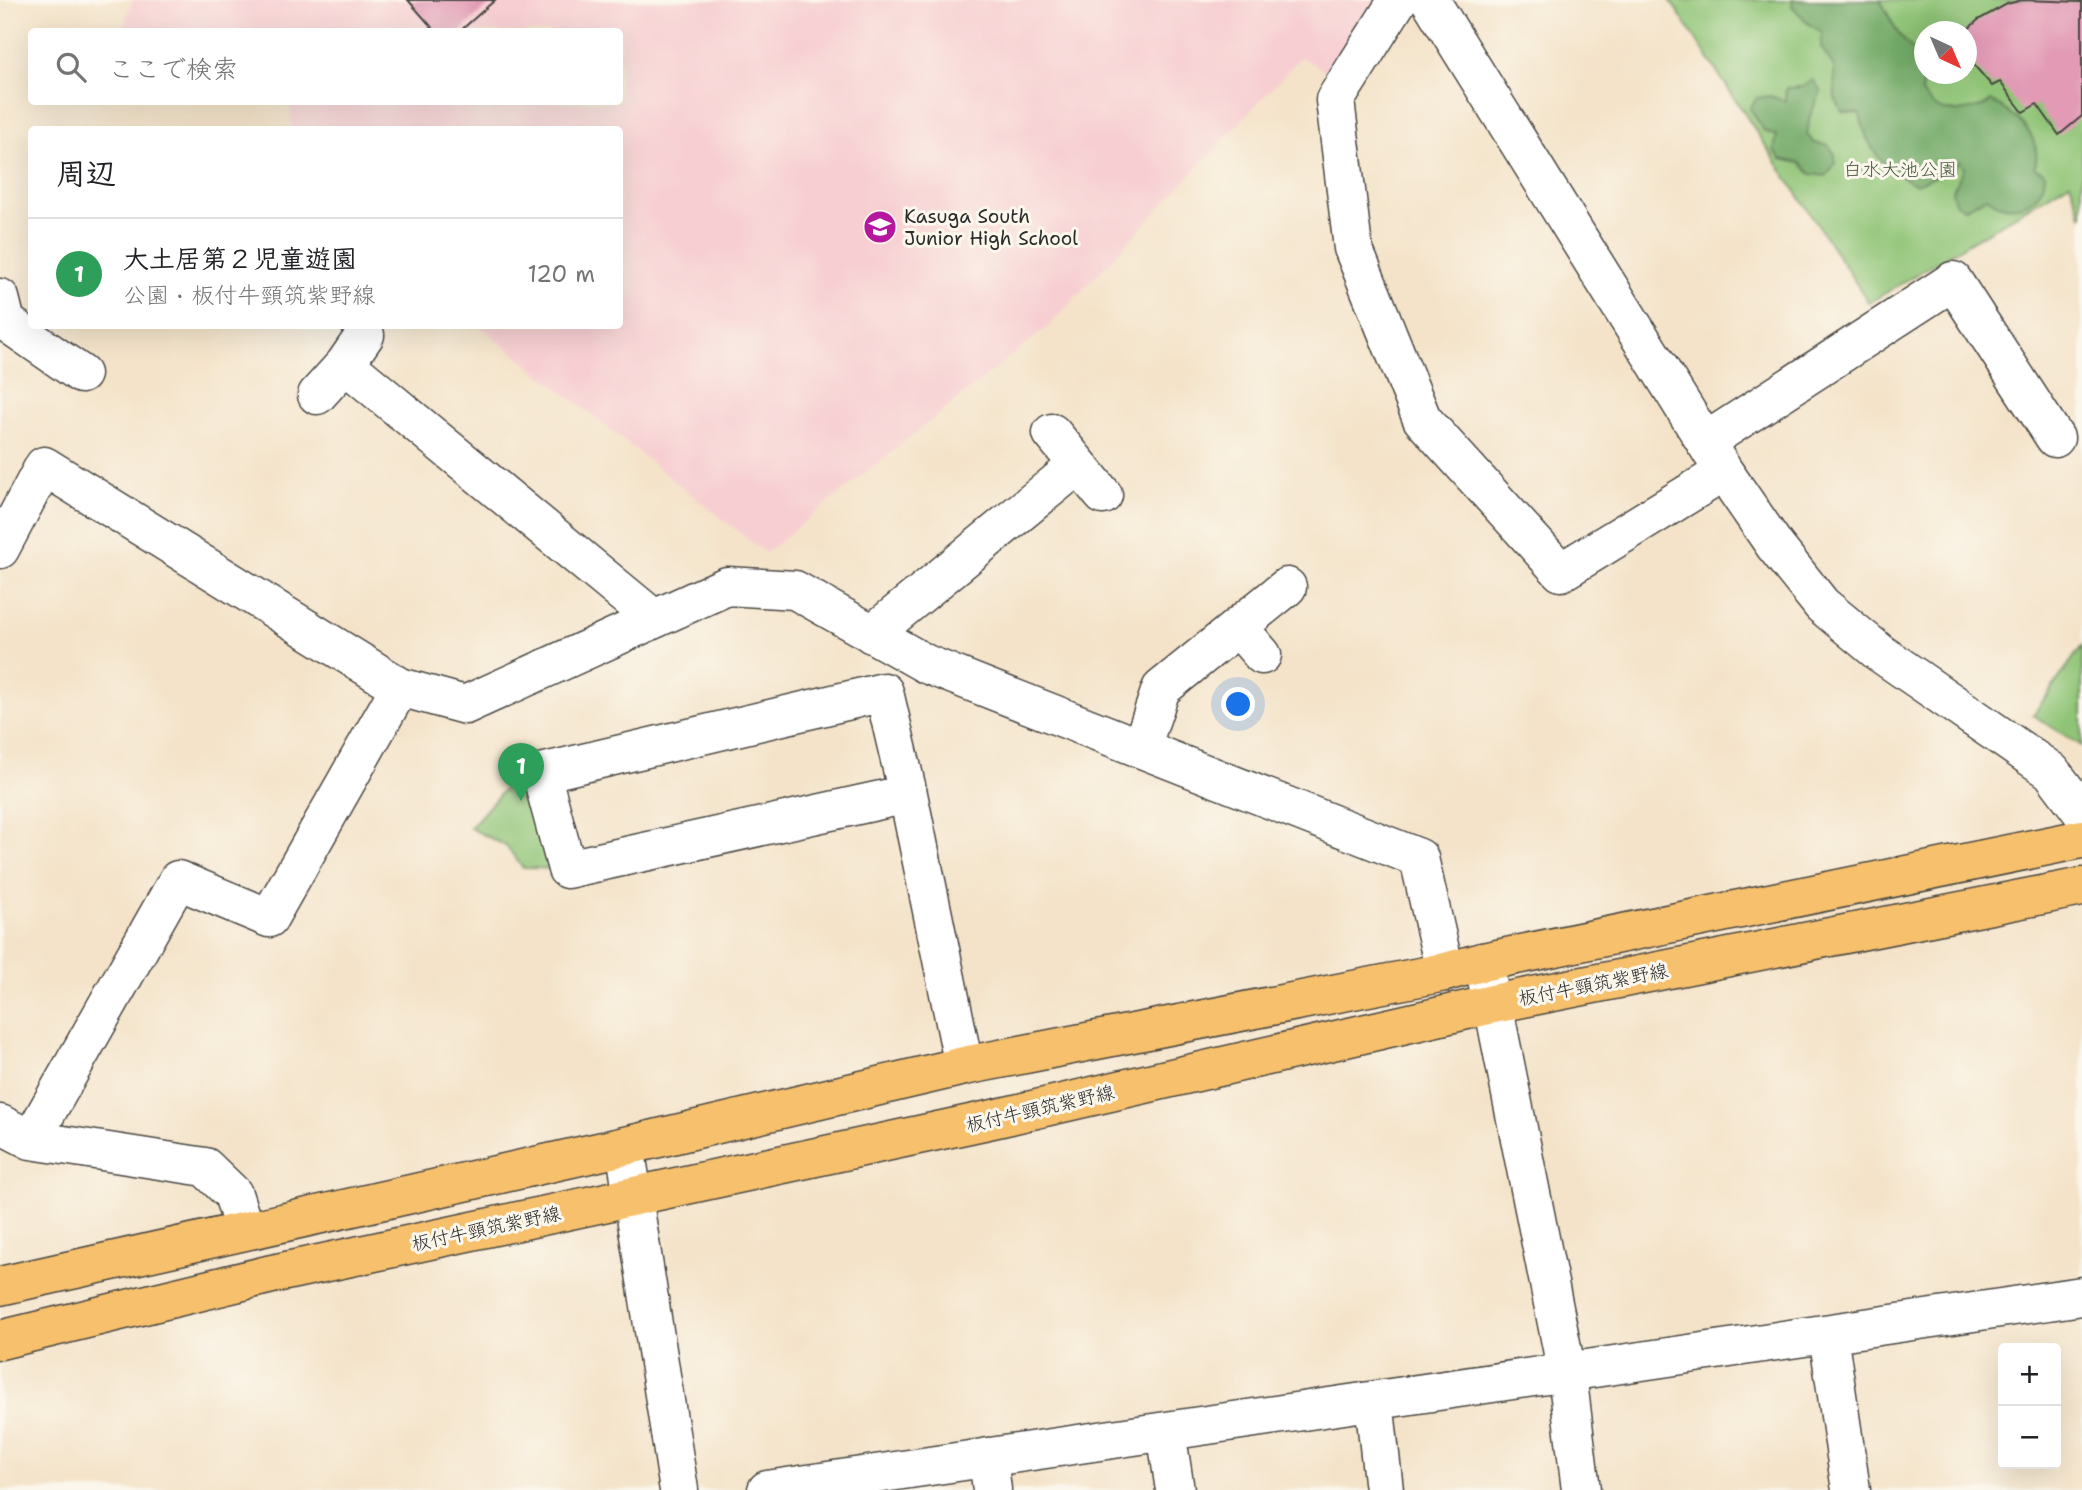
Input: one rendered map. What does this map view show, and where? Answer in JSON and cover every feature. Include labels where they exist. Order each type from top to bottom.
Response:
[{"type":"main road","points":[[0,1286],[244,1229],[625,1146],[964,1066],[1445,972],[1482,962],[2082,839]]},
{"type":"main road","name":"板付牛頸筑紫野線","points":[[0,1340],[272,1274],[993,1119],[1493,1003],[2082,887]]},
{"type":"street","points":[[1398,0],[1335,100],[1353,248],[1422,419],[1561,572],[1953,281],[2055,438]]},
{"type":"street","points":[[1430,0],[1715,457],[1775,546],[1822,605],[1880,653],[2051,771],[2082,812]]},
{"type":"street","points":[[0,298],[6,322],[81,374]]},
{"type":"street","points":[[317,395],[355,350],[654,619]]},
{"type":"street","points":[[1052,433],[1103,495]]},
{"type":"street","points":[[872,634],[1078,465]]},
{"type":"street","points":[[0,549],[44,466],[400,687],[465,705],[727,586],[794,590],[926,664],[1419,858],[1445,972]]},
{"type":"street","points":[[1140,748],[1161,689],[1287,587]]},
{"type":"street","points":[[1238,627],[1262,655]]},
{"type":"street","points":[[244,1229],[233,1194],[205,1167],[16,1132],[178,880],[269,918],[400,687]]},
{"type":"street","points":[[908,794],[567,869],[541,773],[884,692],[908,794],[964,1066]]},
{"type":"street","points":[[1482,962],[1493,1003],[1567,1373],[1581,1490]]},
{"type":"street","points":[[625,1146],[679,1490]]},
{"type":"street","points":[[767,1490],[990,1474],[1166,1431],[2082,1296]]},
{"type":"street","points":[[1828,1334],[1851,1490]]},
{"type":"street","points":[[1374,1401],[1384,1490]]},
{"type":"street","points":[[1166,1431],[1175,1490]]},
{"type":"shaded area","name":"Kasuga South Junior High School","points":[[133,0],[1384,0],[1328,72],[1301,57],[1050,325],[765,553],[484,329],[623,329],[623,126],[292,126],[290,105],[623,105],[623,28],[122,28]]},
{"type":"green space","name":"白水大池公園","points":[[1670,0],[2082,0],[2082,218],[2070,182],[1869,303]]},
{"type":"green space","points":[[1792,0],[1880,0],[1899,34],[1914,51],[1914,84],[1922,84],[1921,92],[1932,104],[1942,110],[1954,111],[1979,108],[1991,101],[2025,127],[2035,145],[2035,167],[2045,173],[2044,182],[2037,195],[2018,206],[1999,204],[1986,197],[1964,209],[1955,203],[1952,191],[1964,169],[1960,161],[1952,171],[1915,184],[1893,171],[1872,147],[1860,114],[1842,112],[1835,98],[1834,67],[1821,47],[1822,32],[1809,24],[1792,6]]},
{"type":"green space","points":[[1813,80],[1821,91],[1810,115],[1807,134],[1814,143],[1828,145],[1835,154],[1835,164],[1826,176],[1811,174],[1800,163],[1781,159],[1774,150],[1777,136],[1764,131],[1750,108],[1757,98],[1770,96],[1785,101],[1786,88],[1802,87]]},
{"type":"green space","points":[[2082,646],[2082,746],[2033,715]]},
{"type":"green space","points":[[519,772],[541,773],[567,869],[523,868],[506,846],[470,828]]},
{"type":"building","points":[[408,0],[495,0],[464,28],[432,28]]},
{"type":"building","points":[[2022,0],[2082,2],[2082,116],[2059,135],[2037,104],[2023,112],[2000,82],[1992,86],[1977,69],[1977,21],[2007,4]]},
{"type":"place","name":"Kasuga South Junior High School","points":[[880,227]]},
{"type":"place","name":"大土居第２児童遊園","points":[[521,801]]}]
